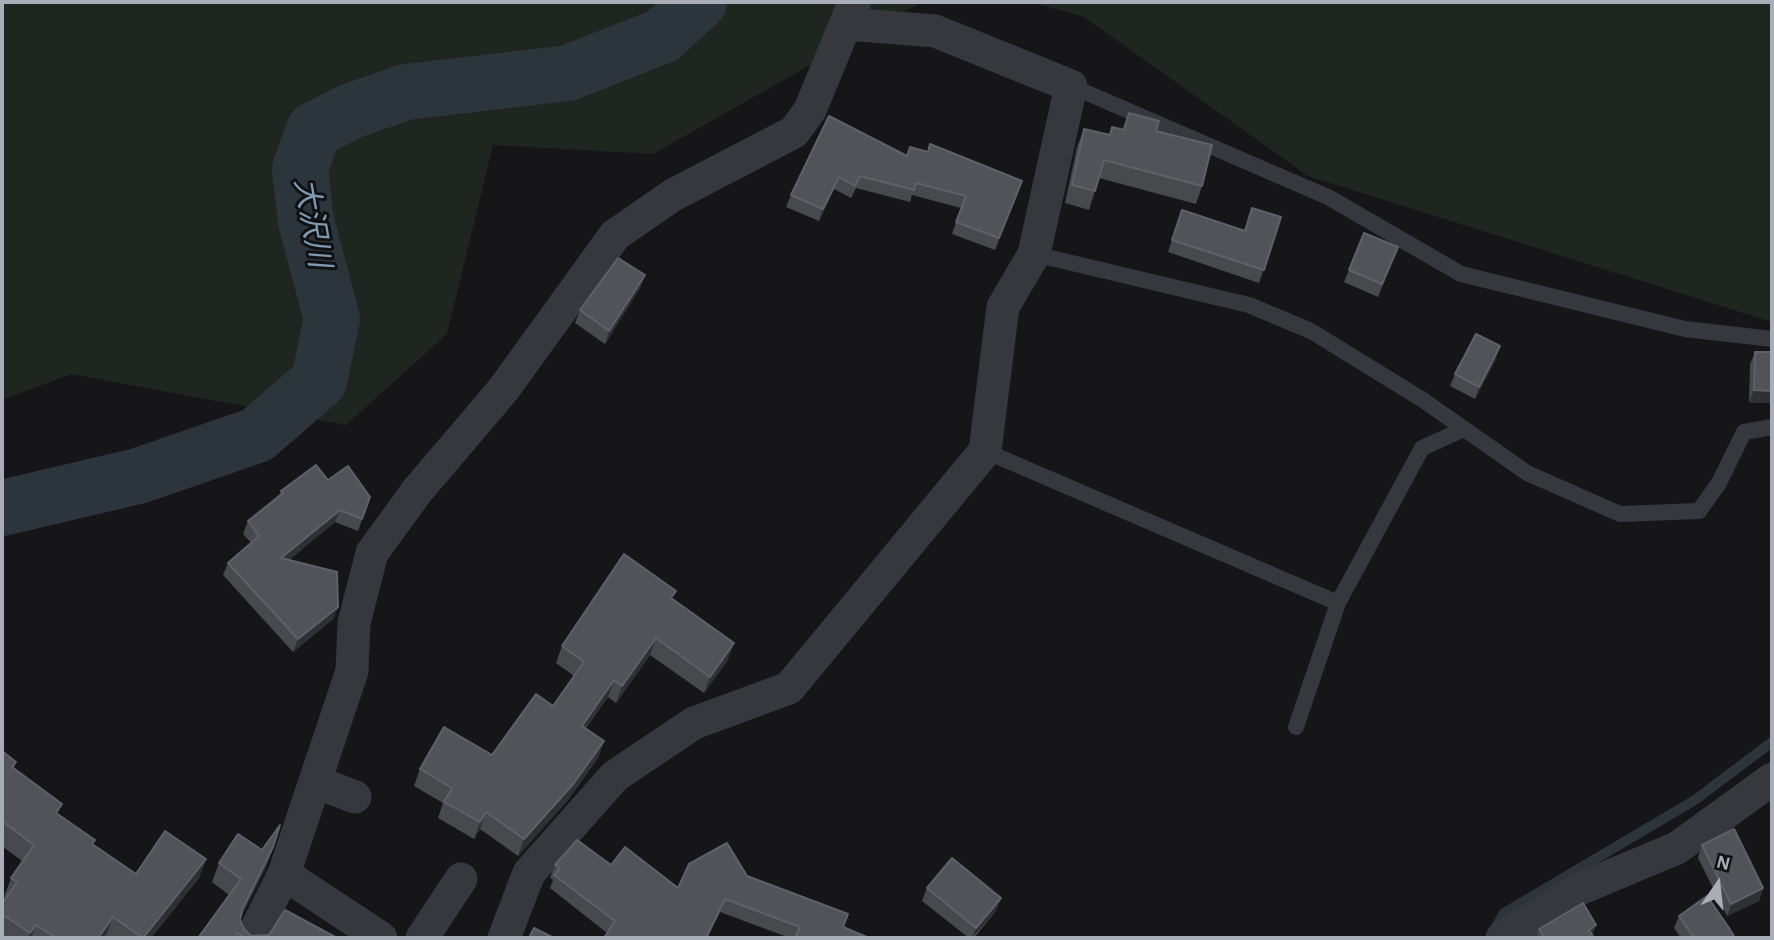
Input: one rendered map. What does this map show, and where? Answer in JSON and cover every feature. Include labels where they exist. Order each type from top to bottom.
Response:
[{"type":"street","points":[[252,938],[284,874],[352,671],[354,623],[372,553],[417,491],[503,390],[615,235],[673,195],[794,132],[810,110],[850,13],[935,31],[1070,86],[1034,254],[1003,306],[985,451],[789,688],[694,723],[615,776],[529,873],[504,938]]},
{"type":"street","points":[[1506,936],[1579,889],[1677,848],[1772,779]]},
{"type":"street","points":[[316,782],[355,797]]},
{"type":"street","points":[[284,874],[381,938]]},
{"type":"street","points":[[422,938],[461,879]]},
{"type":"lane","points":[[1070,86],[1328,197],[1461,274],[1685,329],[1772,339]]},
{"type":"lane","points":[[1034,254],[1249,305],[1311,331],[1464,429],[1527,473],[1620,514],[1699,511],[1719,484],[1744,432],[1772,427]]},
{"type":"lane","points":[[1296,727],[1338,603],[1422,448],[1464,429]]},
{"type":"lane","points":[[985,451],[1338,603]]},
{"type":"shaded area","points":[[2,2],[922,2],[653,154],[493,145],[447,334],[346,425],[71,374],[2,400]]},
{"type":"shaded area","points":[[1032,2],[1772,2],[1772,322],[1308,176],[1084,17]]},
{"type":"building","points":[[1129,113],[1159,121],[1156,131],[1212,145],[1202,186],[1104,160],[1095,191],[1072,185],[1084,129],[1110,135],[1112,127],[1124,130]]},
{"type":"building","points":[[829,116],[907,156],[910,147],[928,152],[930,144],[1022,181],[999,238],[956,222],[966,196],[916,183],[914,190],[860,176],[855,186],[839,177],[823,209],[791,195]]},
{"type":"building","points":[[1252,208],[1281,217],[1264,270],[1172,240],[1182,210],[1245,231]]},
{"type":"building","points":[[1364,233],[1398,247],[1382,284],[1349,270]]},
{"type":"building","points":[[618,258],[645,275],[609,331],[580,310]]},
{"type":"building","points":[[1476,334],[1500,346],[1479,387],[1455,374]]},
{"type":"building","points":[[1755,352],[1772,352],[1772,391],[1754,390]]},
{"type":"building","points":[[316,465],[328,480],[348,466],[370,497],[362,519],[340,510],[281,558],[337,572],[338,607],[298,639],[228,563],[259,536],[248,521],[283,493],[281,491]]},
{"type":"building","points":[[624,554],[676,591],[671,598],[734,643],[710,677],[656,638],[622,686],[614,680],[582,726],[604,741],[574,783],[524,839],[486,812],[480,822],[444,802],[452,788],[420,769],[444,727],[492,755],[536,694],[553,706],[584,662],[562,646]]},
{"type":"building","points":[[2,751],[16,762],[12,767],[62,804],[56,813],[95,840],[92,844],[136,874],[165,831],[206,859],[143,938],[113,917],[98,938],[56,938],[36,925],[30,933],[2,914],[2,904],[17,882],[11,878],[34,845],[2,821]]},
{"type":"building","points":[[280,825],[273,847],[242,910],[240,920],[244,929],[251,936],[269,935],[285,910],[337,938],[247,938],[237,933],[234,938],[198,938],[241,879],[219,863],[238,834],[262,850]]},
{"type":"building","points":[[1734,829],[1763,888],[1731,904],[1702,845]]},
{"type":"building","points":[[577,840],[611,865],[625,847],[678,888],[689,864],[727,843],[747,876],[848,914],[843,927],[869,938],[795,938],[800,927],[725,899],[706,938],[604,938],[615,921],[554,875],[560,868],[555,865]]},
{"type":"building","points":[[952,858],[1001,898],[976,928],[927,888]]},
{"type":"building","points":[[1707,896],[1735,938],[1694,938],[1679,916]]},
{"type":"building","points":[[1583,903],[1596,925],[1589,930],[1594,938],[1545,938],[1539,929]]},
{"type":"building","points":[[534,928],[554,938],[529,938]]},
{"type":"waterway","name":"大沢川","points":[[2,508],[138,476],[257,435],[319,381],[332,319],[306,221],[300,169],[314,130],[351,111],[406,92],[568,73],[662,36],[699,2]]},
{"type":"waterway","points":[[1494,930],[1504,913],[1695,800],[1772,742]]}]
